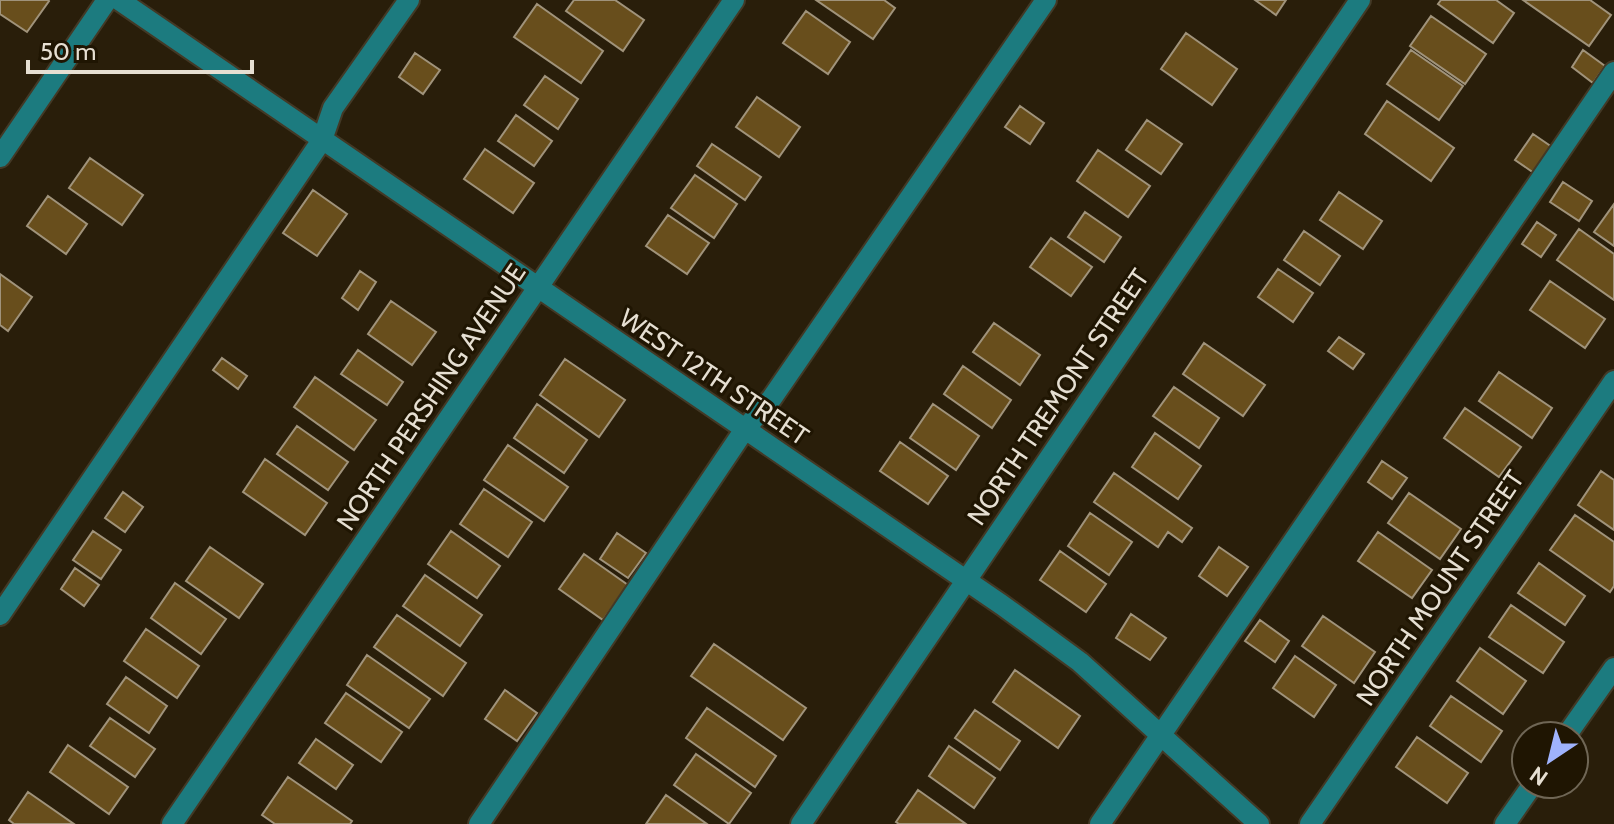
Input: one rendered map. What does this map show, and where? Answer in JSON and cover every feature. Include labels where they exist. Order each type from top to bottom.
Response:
[{"type":"street","points":[[0,157],[107,0]]},
{"type":"street","name":"WEST 12TH STREET","points":[[119,0],[967,580],[1080,662],[1259,824]]},
{"type":"street","points":[[0,615],[322,140],[333,108],[409,0]]},
{"type":"street","name":"NORTH PERSHING AVENUE","points":[[172,824],[734,0]]},
{"type":"street","points":[[479,824],[745,429],[772,398],[1046,0]]},
{"type":"street","name":"NORTH TREMONT STREET","points":[[801,824],[1360,0]]},
{"type":"street","points":[[1100,824],[1614,72]]},
{"type":"street","name":"NORTH MOUNT STREET","points":[[1310,824],[1614,381]]},
{"type":"street","points":[[1577,720],[1614,668]]},
{"type":"street","points":[[1505,824],[1522,800]]},
{"type":"building","points":[[0,0],[49,1],[27,32],[0,14]]},
{"type":"building","points":[[574,0],[615,0],[644,20],[623,51],[566,11]]},
{"type":"building","points":[[816,0],[884,0],[895,8],[873,39]]},
{"type":"building","points":[[1255,0],[1286,0],[1276,15]]},
{"type":"building","points":[[1441,0],[1496,0],[1514,13],[1493,43],[1438,4]]},
{"type":"building","points":[[1523,0],[1590,0],[1611,15],[1589,46]]},
{"type":"building","points":[[537,4],[603,51],[581,83],[514,37]]},
{"type":"building","points":[[806,11],[850,42],[828,74],[783,43]]},
{"type":"building","points":[[1431,16],[1486,54],[1465,84],[1410,46]]},
{"type":"building","points":[[1186,33],[1237,69],[1212,105],[1161,69]]},
{"type":"building","points":[[1411,50],[1463,86],[1439,120],[1387,84]]},
{"type":"building","points":[[1583,50],[1605,66],[1593,83],[1572,67]]},
{"type":"building","points":[[415,53],[440,70],[423,94],[399,77]]},
{"type":"building","points":[[545,76],[578,99],[558,129],[524,105]]},
{"type":"building","points":[[757,97],[800,127],[779,157],[736,127]]},
{"type":"building","points":[[1387,101],[1454,148],[1431,181],[1365,134]]},
{"type":"building","points":[[1020,106],[1044,123],[1030,144],[1005,127]]},
{"type":"building","points":[[516,115],[552,141],[534,166],[498,141]]},
{"type":"building","points":[[1147,120],[1182,144],[1161,174],[1126,150]]},
{"type":"building","points":[[1533,134],[1552,147],[1534,173],[1515,160]]},
{"type":"building","points":[[712,144],[761,177],[745,200],[697,166]]},
{"type":"building","points":[[485,149],[534,183],[513,213],[464,179]]},
{"type":"building","points":[[1098,150],[1150,186],[1128,217],[1077,181]]},
{"type":"building","points":[[90,158],[143,195],[122,225],[69,188]]},
{"type":"building","points":[[695,175],[737,204],[714,238],[671,208]]},
{"type":"building","points":[[1563,182],[1592,201],[1579,221],[1550,202]]},
{"type":"building","points":[[313,190],[347,214],[317,256],[283,233]]},
{"type":"building","points":[[1339,192],[1382,221],[1363,249],[1320,220]]},
{"type":"building","points":[[48,196],[87,224],[66,254],[27,226]]},
{"type":"building","points":[[1614,204],[1614,246],[1594,232]]},
{"type":"building","points":[[1085,212],[1121,237],[1104,262],[1068,237]]},
{"type":"building","points":[[668,215],[709,243],[687,274],[646,246]]},
{"type":"building","points":[[1537,222],[1556,235],[1541,257],[1522,244]]},
{"type":"building","points":[[1579,229],[1614,254],[1614,300],[1557,260]]},
{"type":"building","points":[[1304,231],[1340,256],[1320,285],[1284,260]]},
{"type":"building","points":[[1051,238],[1092,267],[1071,296],[1030,267]]},
{"type":"building","points":[[1278,269],[1313,293],[1293,322],[1258,297]]},
{"type":"building","points":[[360,271],[376,282],[358,310],[342,298]]},
{"type":"building","points":[[0,274],[32,297],[8,331],[0,325]]},
{"type":"building","points":[[1550,281],[1605,319],[1585,348],[1530,310]]},
{"type":"building","points":[[391,301],[436,332],[412,365],[368,334]]},
{"type":"building","points":[[994,323],[1040,355],[1020,385],[973,352]]},
{"type":"building","points":[[1339,337],[1364,354],[1353,369],[1328,351]]},
{"type":"building","points":[[1204,343],[1265,385],[1243,416],[1183,374]]},
{"type":"building","points":[[358,350],[403,382],[387,405],[341,374]]},
{"type":"building","points":[[222,358],[247,376],[238,389],[213,370]]},
{"type":"building","points":[[565,359],[625,400],[599,437],[540,395]]},
{"type":"building","points":[[963,366],[1011,400],[992,428],[944,394]]},
{"type":"building","points":[[1499,372],[1552,408],[1532,438],[1479,401]]},
{"type":"building","points":[[315,377],[376,420],[354,450],[294,407]]},
{"type":"building","points":[[1174,387],[1219,418],[1199,448],[1153,416]]},
{"type":"building","points":[[537,404],[587,440],[564,473],[514,438]]},
{"type":"building","points":[[933,404],[979,436],[956,470],[910,438]]},
{"type":"building","points":[[1465,408],[1521,447],[1499,477],[1444,438]]},
{"type":"building","points":[[297,426],[348,462],[328,490],[277,454]]},
{"type":"building","points":[[1155,433],[1201,466],[1178,499],[1132,467]]},
{"type":"building","points":[[900,442],[948,476],[928,504],[880,471]]},
{"type":"building","points":[[508,445],[568,487],[544,521],[484,480]]},
{"type":"building","points":[[265,459],[327,503],[305,535],[243,492]]},
{"type":"building","points":[[1382,461],[1407,478],[1392,499],[1368,482]]},
{"type":"building","points":[[1601,471],[1614,480],[1614,530],[1578,505]]},
{"type":"building","points":[[1114,473],[1192,528],[1182,542],[1168,532],[1158,547],[1094,502]]},
{"type":"building","points":[[484,489],[532,522],[508,557],[460,524]]},
{"type":"building","points":[[123,492],[143,507],[125,532],[105,518]]},
{"type":"building","points":[[1409,493],[1461,529],[1440,559],[1388,523]]},
{"type":"building","points":[[1090,513],[1132,542],[1109,575],[1068,546]]},
{"type":"building","points":[[1575,515],[1614,542],[1614,586],[1610,592],[1550,550]]},
{"type":"building","points":[[93,531],[121,550],[101,579],[73,560]]},
{"type":"building","points":[[451,531],[500,566],[477,598],[428,564]]},
{"type":"building","points":[[1378,532],[1432,570],[1412,598],[1358,561]]},
{"type":"building","points":[[617,533],[646,553],[628,578],[600,559]]},
{"type":"building","points":[[210,547],[263,584],[239,618],[186,581]]},
{"type":"building","points":[[1219,547],[1248,567],[1227,596],[1199,576]]},
{"type":"building","points":[[1060,551],[1106,584],[1086,612],[1040,580]]},
{"type":"building","points":[[584,554],[628,585],[603,620],[559,589]]},
{"type":"building","points":[[1539,563],[1585,596],[1565,625],[1518,593]]},
{"type":"building","points":[[75,568],[99,585],[84,606],[61,589]]},
{"type":"building","points":[[425,575],[482,615],[460,646],[403,606]]},
{"type":"building","points":[[175,583],[226,619],[201,654],[151,618]]},
{"type":"building","points":[[1511,605],[1564,642],[1543,673],[1489,637]]},
{"type":"building","points":[[1131,614],[1166,638],[1150,660],[1116,638]]},
{"type":"building","points":[[397,615],[466,663],[443,696],[374,647]]},
{"type":"building","points":[[1323,616],[1375,652],[1354,683],[1302,646]]},
{"type":"building","points":[[1260,620],[1289,641],[1275,662],[1245,641]]},
{"type":"building","points":[[146,629],[199,666],[177,698],[124,661]]},
{"type":"building","points":[[714,644],[806,708],[783,740],[691,676]]},
{"type":"building","points":[[1480,648],[1526,681],[1503,714],[1457,681]]},
{"type":"building","points":[[367,655],[430,699],[409,728],[347,685]]},
{"type":"building","points":[[1295,656],[1336,685],[1314,717],[1273,688]]},
{"type":"building","points":[[1015,670],[1080,716],[1058,748],[993,702]]},
{"type":"building","points":[[126,677],[167,706],[149,733],[107,704]]},
{"type":"building","points":[[505,690],[537,713],[517,741],[485,719]]},
{"type":"building","points":[[346,693],[402,732],[381,762],[325,723]]},
{"type":"building","points":[[1451,696],[1502,731],[1481,762],[1430,726]]},
{"type":"building","points":[[707,708],[776,756],[755,787],[686,738]]},
{"type":"building","points":[[975,710],[1020,741],[1000,770],[955,738]]},
{"type":"building","points":[[110,718],[155,749],[135,777],[90,746]]},
{"type":"building","points":[[1417,737],[1468,773],[1447,803],[1396,767]]},
{"type":"building","points":[[316,739],[353,765],[336,789],[299,763]]},
{"type":"building","points":[[68,745],[128,787],[109,814],[50,772]]},
{"type":"building","points":[[949,746],[995,778],[974,808],[929,776]]},
{"type":"building","points":[[696,754],[751,793],[729,824],[674,785]]},
{"type":"building","points":[[288,777],[352,821],[350,824],[275,824],[262,815]]},
{"type":"building","points":[[918,790],[966,824],[896,822]]},
{"type":"building","points":[[28,792],[74,824],[14,824],[9,820]]},
{"type":"building","points":[[666,795],[707,824],[646,824]]}]
